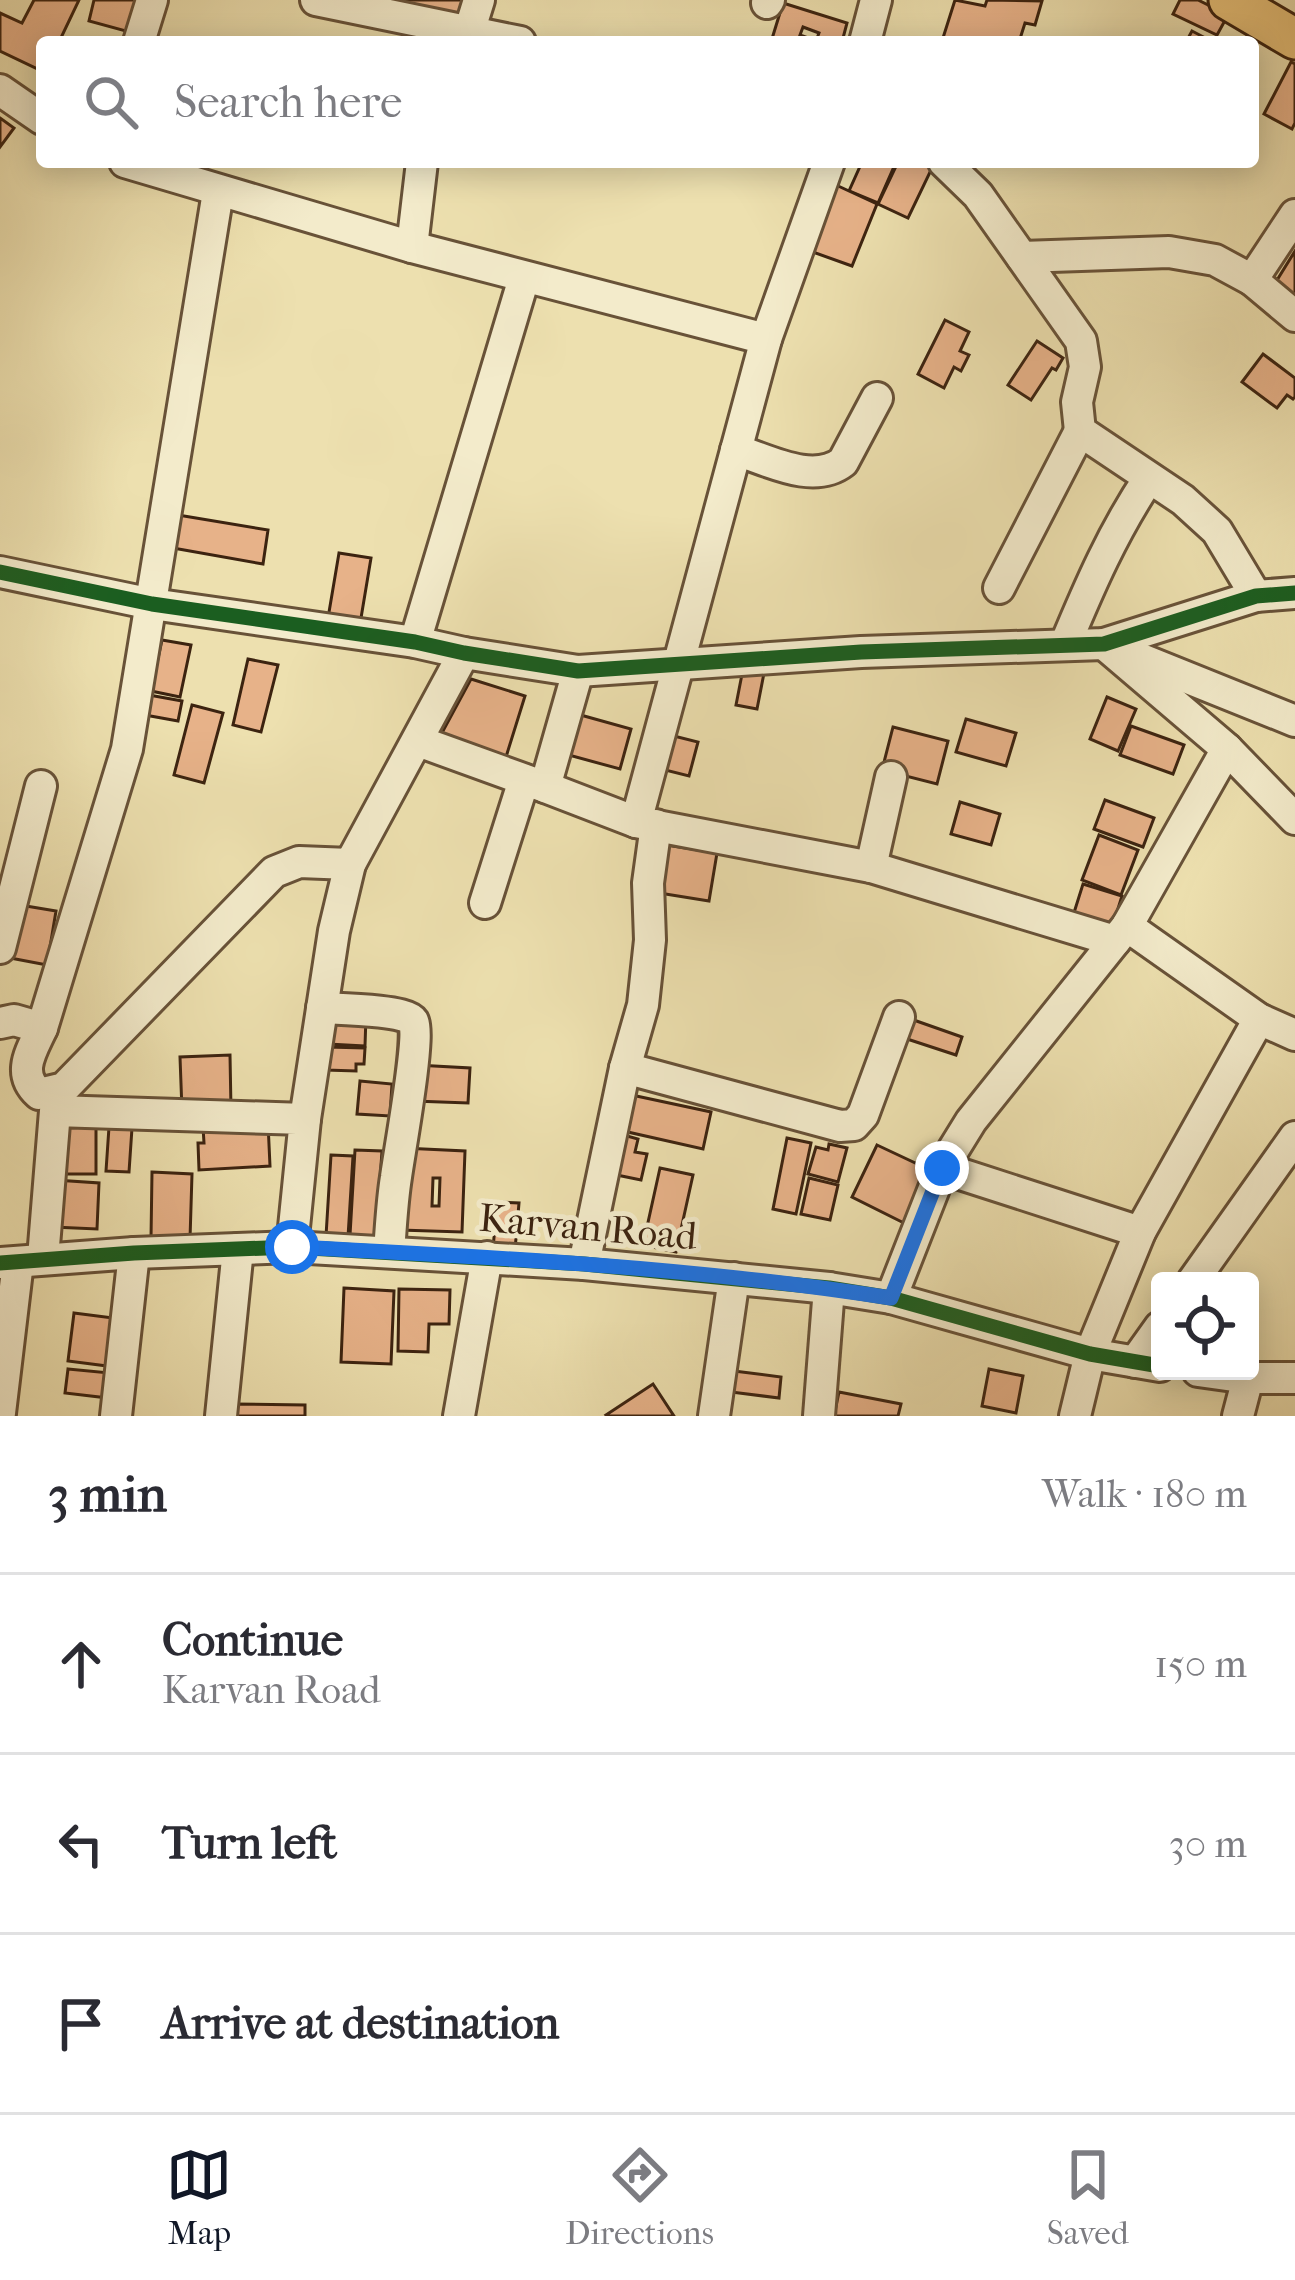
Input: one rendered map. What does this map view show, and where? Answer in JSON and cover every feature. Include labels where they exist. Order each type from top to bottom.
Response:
[{"type":"main road","points":[[1229,0],[1295,39]]},
{"type":"street","points":[[141,36],[152,0]]},
{"type":"street","points":[[316,0],[464,36]]},
{"type":"street","points":[[468,36],[479,0]]},
{"type":"street","points":[[867,36],[876,0]]},
{"type":"street","points":[[0,90],[36,115]]},
{"type":"street","points":[[144,168],[412,248],[766,339]]},
{"type":"street","points":[[412,248],[421,168]]},
{"type":"street","points":[[584,1264],[643,1005],[650,940],[646,824],[680,664],[766,339],[827,168]]},
{"type":"street","points":[[950,168],[978,196],[1081,341],[1085,367],[1077,402],[1080,431],[999,588]]},
{"type":"street","points":[[218,192],[128,749],[42,1028],[25,1064],[29,1085],[39,1094],[64,1088],[274,872],[299,862],[350,864]]},
{"type":"street","points":[[1252,280],[1295,215]]},
{"type":"street","points":[[1022,257],[1169,252],[1215,260],[1252,280],[1295,316]]},
{"type":"street","points":[[415,642],[524,278]]},
{"type":"street","points":[[736,450],[799,470],[823,473],[834,469],[843,462],[877,398]]},
{"type":"street","points":[[1080,431],[1183,500],[1217,531],[1256,596]]},
{"type":"street","points":[[1066,645],[1101,559],[1149,478]]},
{"type":"street","points":[[0,572],[152,604],[578,671],[861,652],[1104,644],[1256,596],[1295,593]]},
{"type":"street","points":[[1104,644],[1295,721]]},
{"type":"street","points":[[1104,644],[1227,749],[1295,819]]},
{"type":"street","points":[[292,1247],[305,1119],[334,931],[350,864],[464,653]]},
{"type":"street","points":[[485,903],[578,671]]},
{"type":"street","points":[[418,741],[646,824],[871,867],[1121,934],[1295,1035]]},
{"type":"street","points":[[891,1298],[942,1168],[971,1121],[1121,934],[1227,749]]},
{"type":"street","points":[[871,867],[891,777]]},
{"type":"street","points":[[0,948],[41,786]]},
{"type":"street","points":[[322,1008],[409,1016],[413,1021],[388,1252]]},
{"type":"street","points":[[625,1068],[854,1126],[863,1115],[898,1017]]},
{"type":"street","points":[[1075,1416],[1090,1354],[1140,1232],[1259,1018]]},
{"type":"street","points":[[0,1023],[14,1020],[42,1028]]},
{"type":"street","points":[[0,1413],[20,1261],[55,1111],[305,1119]]},
{"type":"street","points":[[1199,1272],[1295,1137]]},
{"type":"street","points":[[942,1168],[1140,1232]]},
{"type":"street","name":"Karvan Road","points":[[20,1261],[292,1247],[584,1264],[891,1298],[1090,1354],[1147,1364]]},
{"type":"street","points":[[221,1416],[238,1249]]},
{"type":"street","points":[[116,1416],[134,1253]]},
{"type":"street","points":[[459,1416],[487,1257]]},
{"type":"street","points":[[714,1416],[734,1278]]},
{"type":"street","points":[[819,1416],[829,1288]]},
{"type":"street","points":[[1259,1378],[1295,1378]]},
{"type":"street","points":[[1238,1416],[1247,1380]]},
{"type":"building","points":[[34,0],[79,0],[62,36],[36,36],[36,68],[0,51],[0,13],[22,23]]},
{"type":"building","points":[[94,0],[141,0],[133,33],[89,21]]},
{"type":"building","points":[[400,0],[463,0],[459,22],[399,12]]},
{"type":"building","points":[[955,0],[985,6],[987,0],[1042,1],[1035,25],[1025,23],[1021,36],[944,36]]},
{"type":"building","points":[[1180,0],[1198,0],[1228,15],[1217,35],[1173,14]]},
{"type":"building","points":[[783,3],[847,23],[844,36],[818,36],[803,27],[803,36],[773,36]]},
{"type":"building","points":[[1291,62],[1295,64],[1292,129],[1264,114]]},
{"type":"building","points":[[0,118],[14,128],[0,147]]},
{"type":"building","points":[[859,168],[893,168],[878,203],[849,191]]},
{"type":"building","points":[[895,168],[932,168],[908,218],[878,204]]},
{"type":"building","points":[[836,185],[877,204],[852,266],[810,251]]},
{"type":"building","points":[[1295,251],[1295,297],[1274,285]]},
{"type":"building","points":[[945,320],[969,332],[960,351],[969,355],[961,371],[954,367],[944,388],[918,374]]},
{"type":"building","points":[[1037,341],[1063,358],[1031,400],[1008,385]]},
{"type":"building","points":[[1263,354],[1295,378],[1295,397],[1287,395],[1277,408],[1242,382]]},
{"type":"building","points":[[178,515],[268,530],[263,564],[173,548]]},
{"type":"building","points":[[339,553],[371,558],[359,630],[327,624]]},
{"type":"building","points":[[162,640],[191,645],[180,697],[151,691]]},
{"type":"building","points":[[248,659],[278,665],[261,732],[233,725]]},
{"type":"building","points":[[744,664],[765,668],[757,709],[736,705]]},
{"type":"building","points":[[471,679],[525,696],[506,757],[437,742]]},
{"type":"building","points":[[149,695],[182,701],[178,721],[145,715]]},
{"type":"building","points":[[1107,697],[1136,709],[1118,751],[1090,739]]},
{"type":"building","points":[[192,705],[223,713],[204,783],[174,775]]},
{"type":"building","points":[[577,714],[631,729],[620,769],[565,754]]},
{"type":"building","points":[[966,719],[1016,733],[1006,766],[956,752]]},
{"type":"building","points":[[1131,726],[1184,745],[1173,774],[1120,755]]},
{"type":"building","points":[[893,727],[948,741],[937,784],[882,770]]},
{"type":"building","points":[[662,733],[698,742],[689,776],[653,767]]},
{"type":"building","points":[[1105,800],[1154,818],[1143,847],[1094,829]]},
{"type":"building","points":[[960,802],[1000,814],[991,845],[951,834]]},
{"type":"building","points":[[1099,835],[1138,850],[1121,895],[1082,880]]},
{"type":"building","points":[[660,844],[717,853],[709,901],[653,892]]},
{"type":"building","points":[[1083,884],[1122,896],[1111,931],[1072,919]]},
{"type":"building","points":[[14,904],[56,911],[47,965],[5,957]]},
{"type":"building","points":[[328,1015],[366,1016],[365,1046],[328,1044]]},
{"type":"building","points":[[908,1018],[962,1037],[956,1055],[901,1037]]},
{"type":"building","points":[[327,1047],[365,1048],[364,1064],[356,1064],[356,1071],[326,1070]]},
{"type":"building","points":[[230,1055],[231,1109],[182,1111],[180,1057]]},
{"type":"building","points":[[416,1065],[470,1068],[468,1103],[414,1101]]},
{"type":"building","points":[[360,1081],[392,1084],[390,1116],[357,1114]]},
{"type":"building","points":[[627,1094],[711,1112],[703,1149],[619,1130]]},
{"type":"building","points":[[60,1116],[96,1117],[96,1174],[60,1174]]},
{"type":"building","points":[[268,1123],[270,1166],[199,1170],[203,1127]]},
{"type":"building","points":[[109,1127],[132,1128],[129,1172],[106,1171]]},
{"type":"building","points":[[620,1134],[638,1139],[635,1152],[647,1154],[641,1180],[612,1174]]},
{"type":"building","points":[[787,1138],[811,1143],[796,1214],[773,1209]]},
{"type":"building","points":[[829,1144],[847,1148],[838,1182],[808,1174],[816,1147],[828,1150]]},
{"type":"building","points":[[877,1145],[930,1170],[904,1223],[852,1197]]},
{"type":"building","points":[[403,1148],[465,1151],[462,1232],[400,1230]],"holes":[[[433,1178],[440,1178],[439,1206],[432,1206]]]},
{"type":"building","points":[[355,1150],[382,1151],[376,1237],[350,1235]]},
{"type":"building","points":[[331,1155],[353,1156],[348,1237],[326,1236]]},
{"type":"building","points":[[660,1168],[693,1175],[676,1252],[643,1245]]},
{"type":"building","points":[[152,1172],[192,1174],[190,1239],[151,1238]]},
{"type":"building","points":[[809,1178],[838,1185],[830,1220],[801,1214]]},
{"type":"building","points":[[55,1180],[99,1183],[97,1229],[53,1227]]},
{"type":"building","points":[[497,1202],[519,1203],[515,1250],[493,1249]]},
{"type":"building","points":[[344,1288],[394,1291],[391,1364],[341,1362]]},
{"type":"building","points":[[399,1289],[450,1290],[449,1324],[429,1324],[428,1352],[398,1351]]},
{"type":"building","points":[[74,1313],[121,1319],[115,1367],[68,1361]]},
{"type":"building","points":[[68,1369],[110,1373],[108,1398],[65,1393]]},
{"type":"building","points":[[989,1369],[1023,1376],[1016,1413],[982,1406]]},
{"type":"building","points":[[734,1371],[781,1377],[779,1398],[731,1392]]},
{"type":"building","points":[[653,1384],[674,1416],[606,1415]]},
{"type":"building","points":[[839,1392],[901,1404],[898,1416],[834,1416]]},
{"type":"building","points":[[235,1404],[305,1405],[305,1416],[234,1416]]},
{"type":"cycle path","points":[[0,572],[152,604],[578,671],[861,652],[1104,644],[1256,596],[1295,593]]},
{"type":"cycle path","points":[[0,1263],[292,1247],[584,1264],[891,1298],[1090,1354],[1151,1364]]},
{"type":"route","points":[[292,1247],[584,1264],[891,1298],[942,1168]]}]
